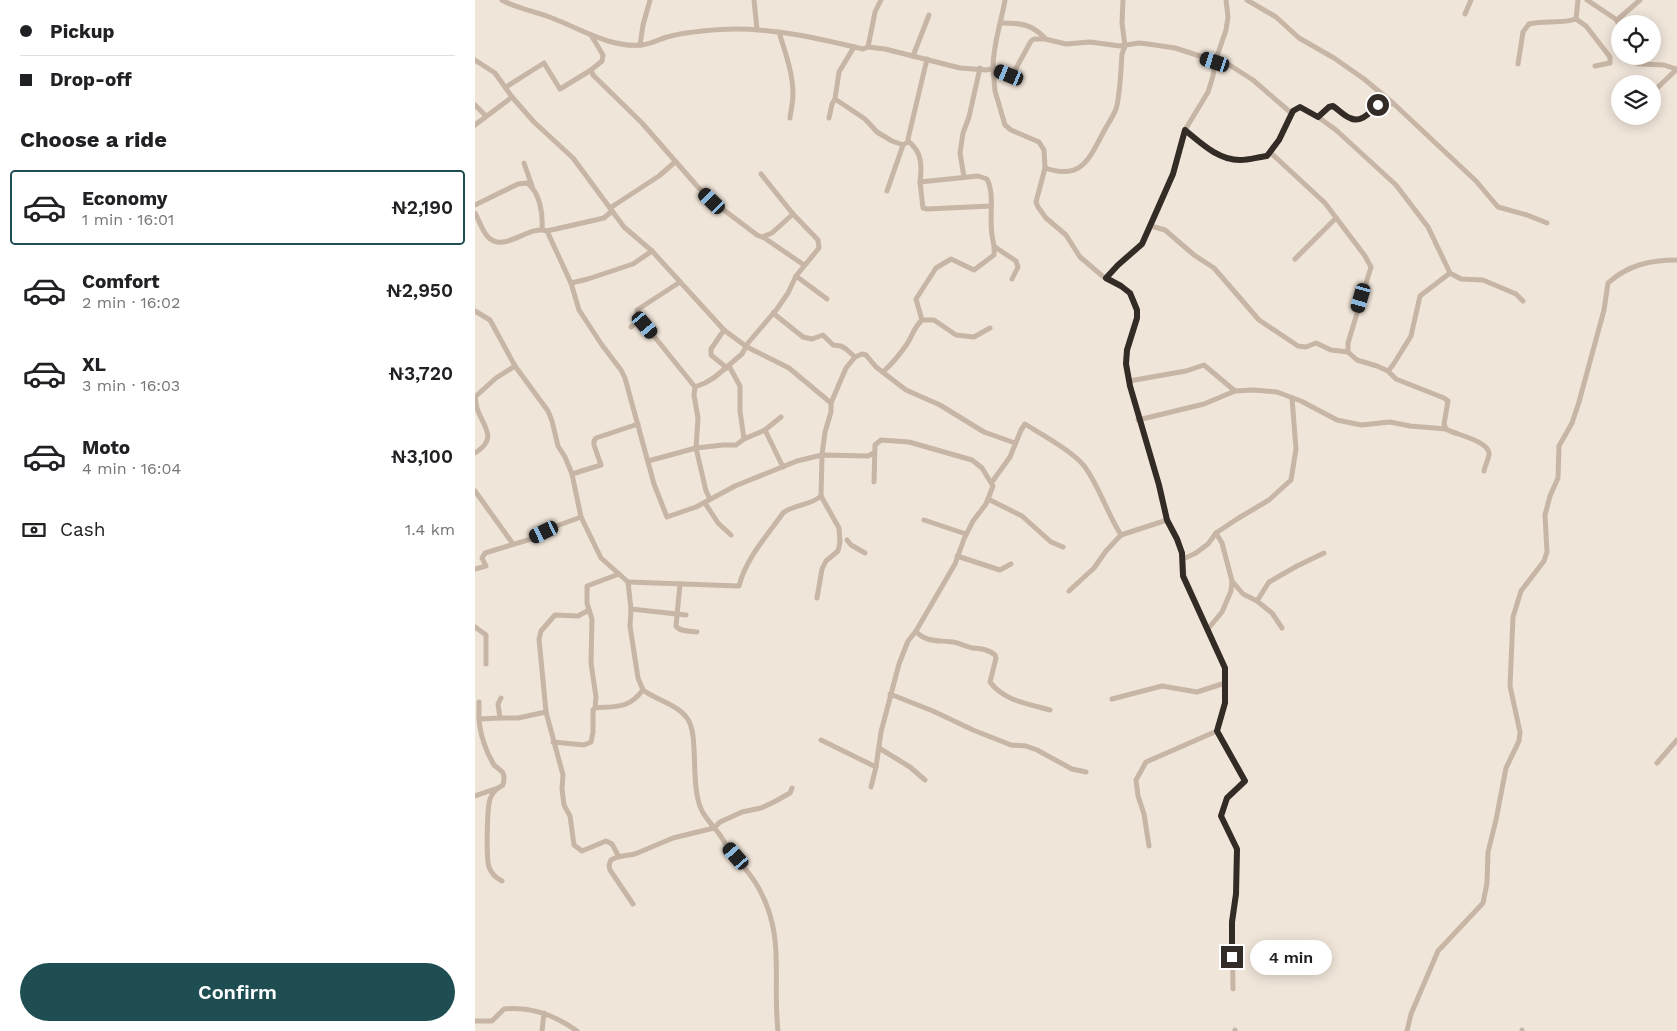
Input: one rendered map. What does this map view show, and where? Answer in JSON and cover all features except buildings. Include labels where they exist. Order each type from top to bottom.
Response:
[{"type":"street","points":[[502,0],[614,43],[641,45],[672,36],[733,29],[757,29],[817,37],[863,49],[868,47],[885,49],[960,68],[987,70],[993,68],[1009,75],[1013,74],[1034,38],[1066,44],[1090,42],[1125,46],[1139,43],[1175,48],[1231,66],[1253,80],[1290,112],[1293,111]]},
{"type":"street","points":[[641,45],[643,25],[650,0]]},
{"type":"street","points":[[754,0],[757,29]]},
{"type":"street","points":[[868,47],[875,12],[881,0]]},
{"type":"street","points":[[1005,0],[993,52],[995,91],[1005,125],[1011,130],[1039,142],[1045,155],[1045,168],[1036,202],[1038,207],[1046,218],[1066,235],[1080,256],[1106,278],[1130,293],[1137,310],[1137,318],[1127,350],[1126,364],[1138,420],[1159,485],[1167,520],[1177,539],[1183,559],[1183,576],[1225,668],[1225,703],[1217,731],[1245,781],[1227,798],[1221,816],[1237,849],[1236,894],[1232,922],[1233,989]]},
{"type":"street","points":[[1045,168],[1059,172],[1069,172],[1078,168],[1089,159],[1116,109],[1122,54],[1125,46],[1122,23],[1123,0]]},
{"type":"street","points":[[1106,278],[1142,244],[1151,226],[1173,174],[1185,130],[1208,92],[1215,62],[1226,30],[1228,17],[1226,0]]},
{"type":"street","points":[[1247,0],[1276,17],[1299,38],[1334,58],[1364,79],[1394,104],[1476,181],[1497,207],[1527,215],[1547,223]]},
{"type":"street","points":[[1465,14],[1471,0]]},
{"type":"street","points":[[1576,19],[1578,0]]},
{"type":"street","points":[[1587,0],[1611,16]]},
{"type":"street","points":[[1623,15],[1640,0]]},
{"type":"street","points":[[913,56],[929,15]]},
{"type":"street","points":[[1518,64],[1523,32],[1529,24],[1539,21],[1570,21],[1576,19]]},
{"type":"street","points":[[1576,19],[1585,26],[1610,57],[1610,62],[1595,66]]},
{"type":"street","points":[[1001,23],[1020,23],[1037,30],[1045,39]]},
{"type":"street","points":[[779,32],[788,60],[792,85],[793,94],[790,118]]},
{"type":"street","points":[[506,87],[544,63],[559,90],[602,61],[603,55],[591,34]]},
{"type":"street","points":[[829,118],[835,99],[839,72],[854,47]]},
{"type":"street","points":[[887,191],[908,138],[927,59]]},
{"type":"street","points":[[475,60],[495,73],[534,122],[573,158],[624,226],[652,251],[724,330],[747,347],[789,368],[831,403]]},
{"type":"street","points":[[1661,65],[1677,69],[1661,84]]},
{"type":"street","points":[[964,177],[960,153],[963,133],[969,117],[980,68]]},
{"type":"street","points":[[591,70],[593,75],[642,123],[712,201],[757,235],[804,265]]},
{"type":"street","points":[[475,125],[513,97]]},
{"type":"street","points":[[835,99],[865,118],[877,132],[892,141],[906,143],[917,148],[922,166],[920,182],[923,208],[991,206]]},
{"type":"street","points":[[1318,117],[1329,107],[1333,106],[1350,118],[1358,120],[1369,114],[1378,105],[1383,103],[1394,104]]},
{"type":"street","points":[[475,105],[486,116]]},
{"type":"street","points":[[1185,130],[1210,150],[1228,158],[1240,160],[1267,156],[1279,140],[1293,111],[1300,107],[1336,130],[1396,185],[1428,227],[1450,273],[1461,279],[1483,280],[1516,294],[1523,301]]},
{"type":"street","points":[[1270,152],[1325,203],[1365,256],[1371,267],[1348,343],[1348,352]]},
{"type":"street","points":[[475,213],[487,237],[493,241],[502,242],[514,240],[534,230],[545,230],[604,218],[611,209],[659,176],[675,162]]},
{"type":"street","points":[[524,163],[543,216],[545,230],[571,283],[579,310],[621,370],[654,484],[667,517],[783,466],[822,455],[868,456],[874,453]]},
{"type":"street","points":[[695,387],[705,383],[728,367],[742,354],[748,343],[788,293],[796,276],[816,252],[819,244],[814,235],[793,214],[761,174]]},
{"type":"street","points":[[920,182],[955,180],[978,176],[987,179],[990,190],[992,235],[995,247],[994,255],[973,270],[951,259],[936,268],[916,299],[922,320]]},
{"type":"street","points":[[475,205],[518,184],[527,183],[532,187]]},
{"type":"street","points":[[762,237],[772,233],[793,214]]},
{"type":"street","points":[[1295,259],[1336,218]]},
{"type":"street","points":[[1151,226],[1165,230],[1194,256],[1215,268],[1259,320],[1298,346],[1306,347],[1316,343],[1331,350],[1348,352],[1357,360],[1377,366],[1388,371],[1396,379],[1448,401],[1444,424],[1446,430]]},
{"type":"street","points":[[995,247],[1016,261],[1018,267],[1012,279]]},
{"type":"street","points":[[571,283],[633,264],[652,251]]},
{"type":"street","points":[[1407,1031],[1411,1014],[1438,951],[1483,903],[1487,883],[1488,852],[1506,768],[1519,741],[1510,686],[1513,617],[1521,592],[1544,561],[1547,552],[1545,515],[1550,496],[1558,478],[1559,446],[1572,423],[1579,402],[1604,310],[1608,283],[1622,271],[1644,262],[1662,259],[1677,260]]},
{"type":"street","points":[[1388,371],[1411,336],[1420,296],[1450,273]]},
{"type":"street","points":[[796,276],[827,299]]},
{"type":"street","points":[[638,321],[637,310],[680,282]]},
{"type":"street","points":[[475,312],[489,320],[501,338],[515,366],[548,411],[553,420],[558,446],[572,474],[581,517],[601,558],[628,582],[739,586],[742,574],[749,562],[783,513],[788,509],[808,504],[821,496]]},
{"type":"street","points":[[773,313],[803,337],[812,338],[823,335],[833,345],[846,348],[855,357]]},
{"type":"street","points":[[883,372],[893,363],[907,344],[918,323],[922,320],[934,320],[957,335],[974,337],[990,328]]},
{"type":"street","points":[[631,327],[638,321]]},
{"type":"street","points":[[638,321],[645,325],[695,387],[694,395],[698,418],[696,448],[707,501],[718,523],[731,535]]},
{"type":"street","points":[[724,330],[711,349],[711,355],[728,367],[740,386],[740,411],[745,438]]},
{"type":"street","points":[[817,598],[822,569],[827,561],[838,551],[840,542],[835,519],[821,496],[822,455],[825,432],[831,412],[831,403],[846,368],[855,357],[862,354],[866,355],[883,372],[906,390],[940,405],[984,432],[1015,443]]},
{"type":"street","points":[[1129,381],[1186,371],[1204,365],[1235,391]]},
{"type":"street","points":[[475,453],[486,443],[489,437],[487,426],[476,410],[475,396],[496,378],[515,366]]},
{"type":"street","points":[[1138,420],[1204,404],[1235,391],[1277,392],[1337,420],[1361,425],[1390,422],[1446,430],[1483,444],[1488,448],[1489,454],[1483,471]]},
{"type":"street","points":[[1183,559],[1196,554],[1216,534],[1269,500],[1291,480],[1296,450],[1292,398]]},
{"type":"street","points":[[648,461],[696,448],[736,445],[745,438],[765,430],[781,417]]},
{"type":"street","points":[[572,474],[601,465],[594,441],[596,438],[638,424]]},
{"type":"street","points":[[992,482],[1010,457],[1025,424],[1058,445],[1084,465],[1121,535]]},
{"type":"street","points":[[765,430],[783,466]]},
{"type":"street","points":[[871,787],[890,694],[908,641],[916,631],[955,564],[966,534],[988,499],[993,486],[982,468],[972,460],[909,442],[881,440],[877,441],[875,445],[874,482]]},
{"type":"street","points":[[475,491],[513,544]]},
{"type":"street","points":[[988,499],[1022,516],[1051,542],[1063,547]]},
{"type":"street","points":[[475,569],[486,566],[482,558],[485,553],[531,539],[551,528],[581,517]]},
{"type":"street","points":[[924,520],[966,534]]},
{"type":"street","points":[[1069,590],[1094,568],[1121,535],[1167,520]]},
{"type":"street","points":[[839,533],[851,545],[865,552]]},
{"type":"street","points":[[1216,534],[1222,543],[1233,581],[1243,594],[1257,601],[1271,613],[1283,628]]},
{"type":"street","points":[[840,542],[847,540]]},
{"type":"street","points":[[1257,601],[1269,582],[1325,553]]},
{"type":"street","points":[[957,556],[1000,570],[1011,564]]},
{"type":"street","points":[[553,742],[584,746],[591,742],[595,697],[591,663],[592,619],[587,603],[587,586],[619,574]]},
{"type":"street","points":[[1207,630],[1222,612],[1233,581]]},
{"type":"street","points":[[628,582],[631,609],[629,626],[643,690],[672,706],[687,718],[693,734],[696,789],[702,810],[752,877],[771,916],[777,949],[775,994],[777,1031]]},
{"type":"street","points":[[680,584],[676,626],[678,629],[697,632]]},
{"type":"street","points":[[631,609],[686,614]]},
{"type":"street","points":[[589,610],[579,616],[555,615],[541,631],[539,639],[546,712],[563,775],[564,805],[570,816],[574,845],[583,851],[605,841],[612,844],[619,857]]},
{"type":"street","points":[[475,627],[486,635],[486,664]]},
{"type":"street","points":[[916,631],[925,638],[954,642],[992,652],[996,658],[990,682],[997,691],[1008,698],[1050,710]]},
{"type":"street","points":[[1112,700],[1162,686],[1197,692],[1225,683]]},
{"type":"street","points":[[595,708],[623,705],[634,701],[643,690]]},
{"type":"street","points":[[890,694],[933,711],[973,730],[1011,745],[1026,746],[1037,750],[1072,769],[1086,772]]},
{"type":"street","points":[[500,718],[498,704],[501,698]]},
{"type":"street","points":[[475,796],[503,785],[504,777],[503,772],[495,766],[480,732],[479,702]]},
{"type":"street","points":[[479,719],[518,718],[546,712]]},
{"type":"street","points":[[1149,846],[1136,780],[1146,762],[1217,731]]},
{"type":"street","points":[[821,740],[876,767]]},
{"type":"street","points":[[1657,763],[1677,740]]},
{"type":"street","points":[[879,748],[910,767],[925,780]]},
{"type":"street","points":[[498,788],[491,796],[488,806],[488,864],[497,879],[502,881]]},
{"type":"street","points":[[633,904],[610,870],[611,860],[635,854],[673,838],[714,828],[720,822],[741,812],[761,808],[774,802],[790,793],[793,788]]},
{"type":"street","points":[[475,1021],[492,1020],[505,1009],[513,1008],[544,1013],[577,1031]]},
{"type":"street","points":[[542,1031],[544,1013]]},
{"type":"route","points":[[1232,957],[1232,922],[1236,894],[1237,849],[1221,816],[1227,798],[1245,781],[1217,731],[1225,703],[1225,668],[1183,576],[1182,553],[1167,520],[1159,485],[1138,420],[1126,364],[1127,350],[1137,318],[1137,310],[1130,293],[1106,278],[1142,244],[1173,174],[1185,130],[1210,150],[1228,158],[1240,160],[1267,156],[1279,140],[1293,111],[1300,107],[1318,117],[1329,107],[1333,106],[1352,120],[1358,120],[1369,114],[1378,105]]}]
